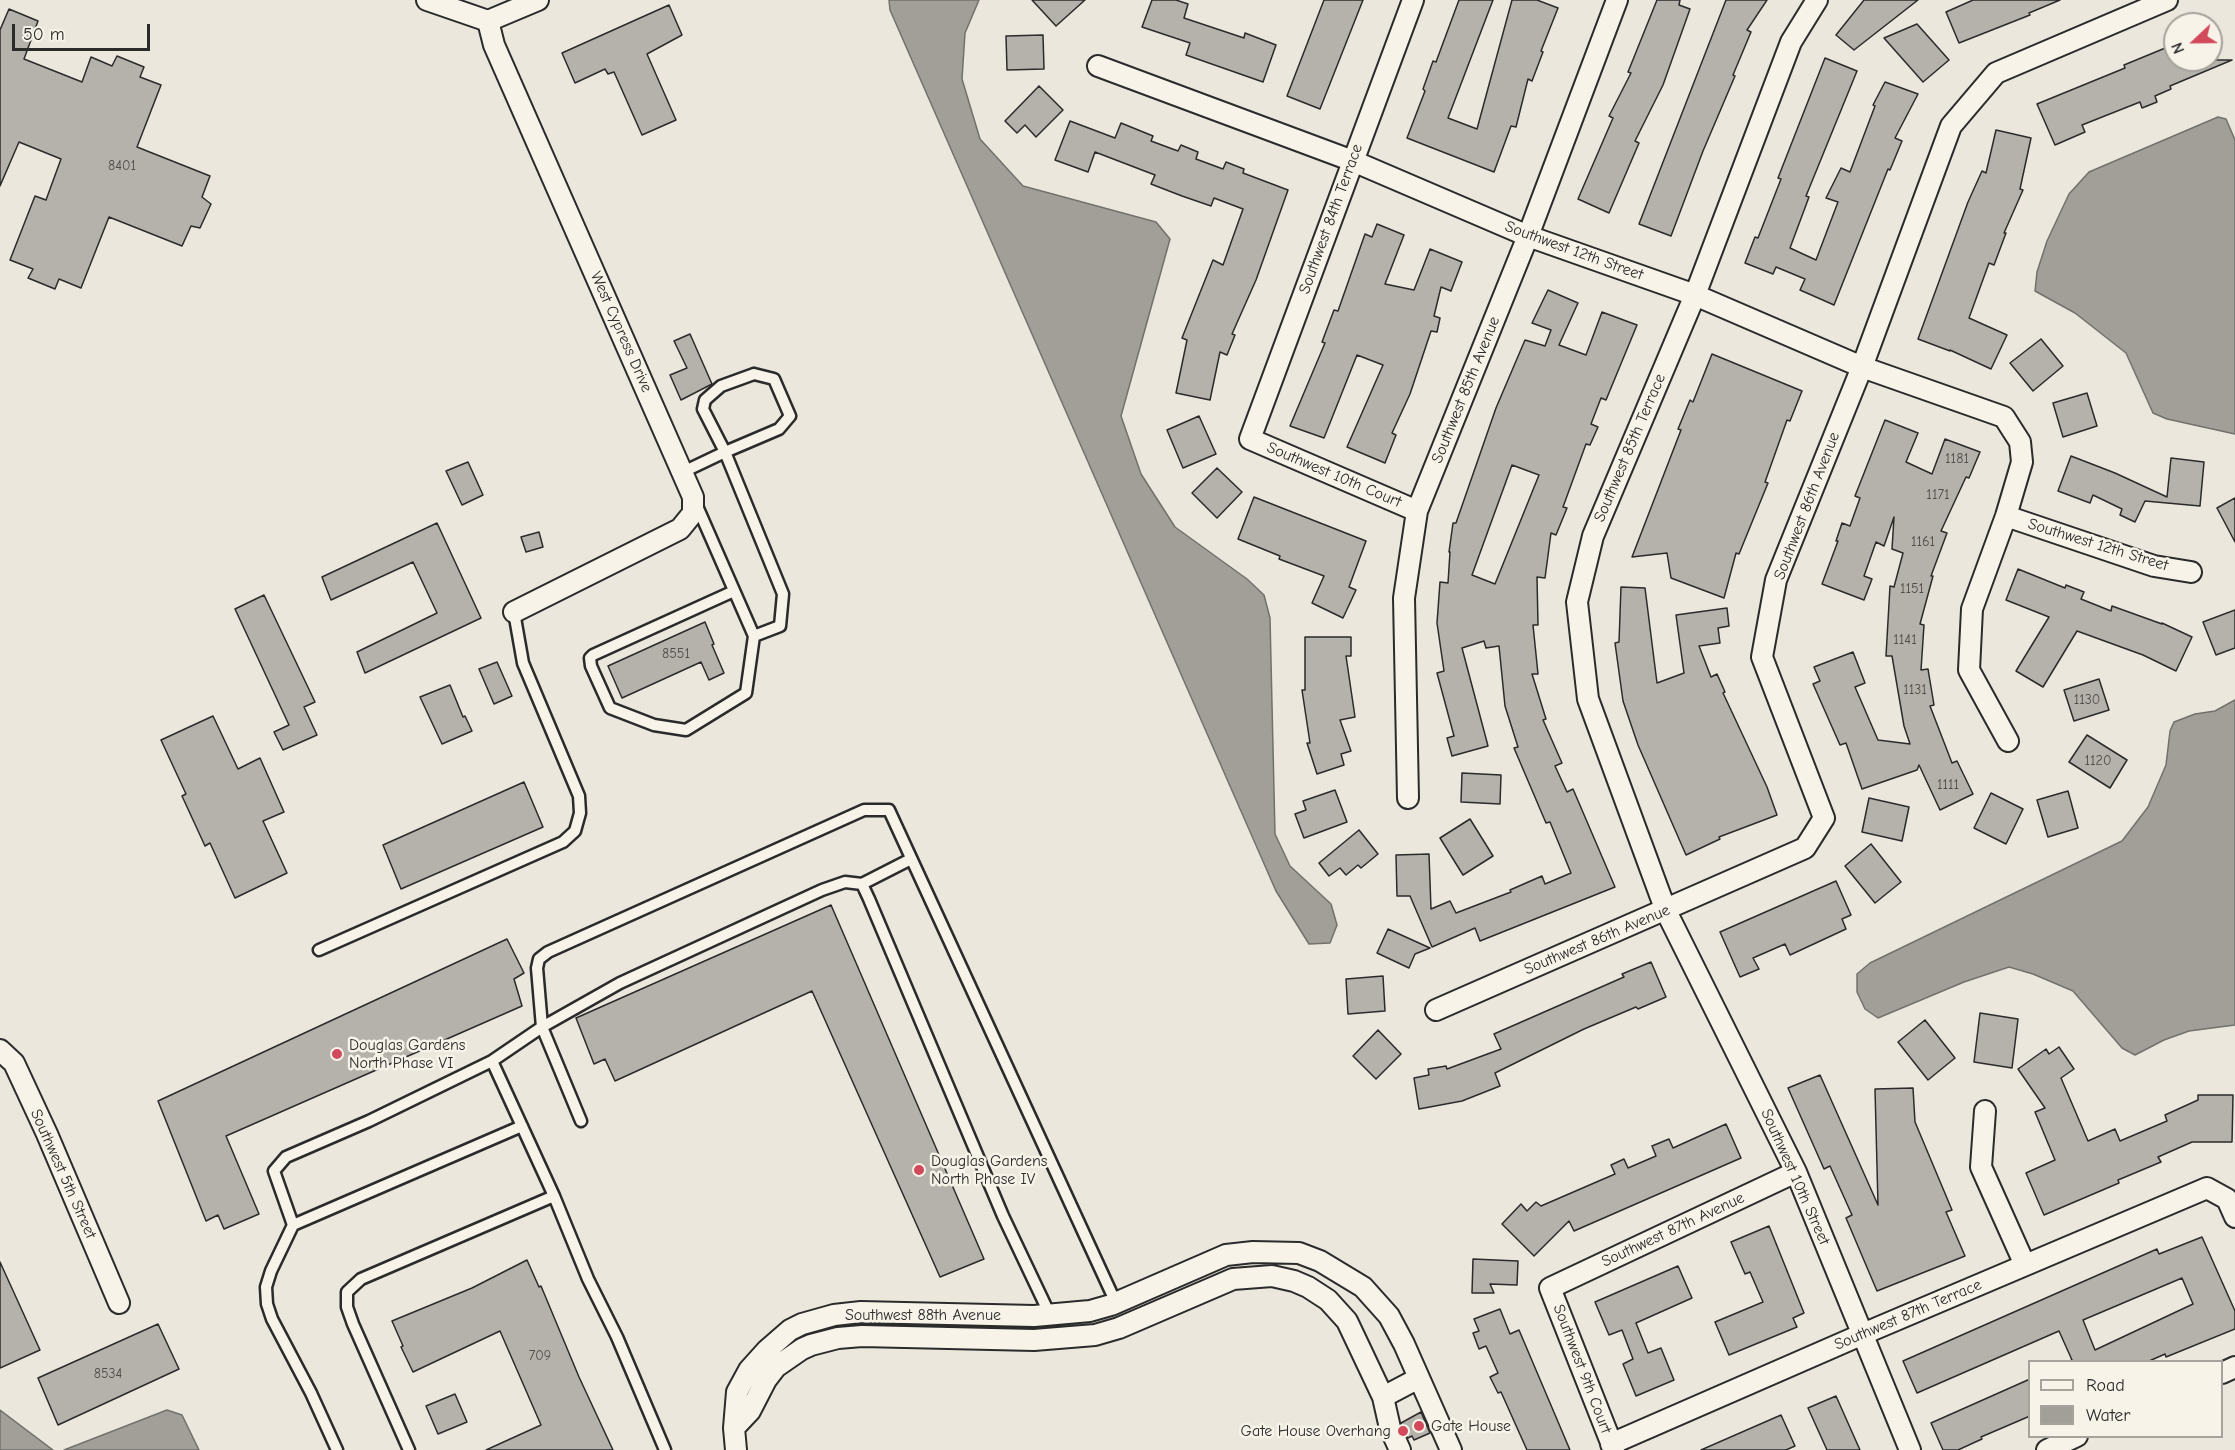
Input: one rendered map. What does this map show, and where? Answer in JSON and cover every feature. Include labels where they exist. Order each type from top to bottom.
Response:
[{"type":"street","points":[[427,0],[488,21],[538,0]]},
{"type":"street","name":"Southwest 84th Terrace","points":[[1250,439],[1413,0]]},
{"type":"street","name":"Southwest 85th Avenue","points":[[1408,798],[1404,598],[1417,511],[1528,236],[1617,0]]},
{"type":"street","name":"Southwest 85th Terrace","points":[[1666,911],[1588,699],[1577,602],[1593,536],[1695,294],[1791,42],[1817,0]]},
{"type":"street","name":"Southwest 86th Avenue","points":[[1436,1010],[1666,911],[1805,848],[1824,818],[1762,657],[1776,580],[1862,367],[1951,126],[1996,73],[2167,0]]},
{"type":"street","name":"West Cypress Drive","points":[[488,21],[494,45],[693,497]]},
{"type":"street","name":"Southwest 12th Street","points":[[1098,66],[1353,161],[1528,236],[1695,294],[1862,367],[2004,417],[2020,442],[2022,462],[2006,516],[2154,566],[2191,572]]},
{"type":"street","name":"Southwest 10th Court","points":[[1250,439],[1417,511]]},
{"type":"street","points":[[514,612],[680,529],[693,513],[693,497]]},
{"type":"street","points":[[2006,516],[1972,609],[1970,670],[2008,741]]},
{"type":"street","name":"Southwest 10th Street","points":[[1666,911],[1796,1172],[1910,1450]]},
{"type":"street","name":"Southwest 5th Street","points":[[0,1050],[14,1063],[119,1303]]},
{"type":"street","points":[[1985,1111],[1981,1167],[2025,1265]]},
{"type":"street","name":"Southwest 87th Avenue","points":[[1551,1288],[1796,1172]]},
{"type":"street","name":"Southwest 87th Terrace","points":[[1612,1447],[1863,1334],[2207,1188],[2227,1199],[2235,1217]]},
{"type":"street","points":[[1253,1252],[1254,1276]]},
{"type":"street","name":"Southwest 88th Avenue","points":[[736,1450],[734,1428],[750,1411],[776,1354],[790,1330],[802,1324],[861,1312],[1050,1315],[1090,1311],[1116,1303],[1226,1255],[1253,1252],[1299,1253],[1328,1265],[1362,1287],[1389,1316],[1451,1450]]},
{"type":"street","name":"Southwest 88th Avenue","points":[[776,1354],[838,1338],[862,1336],[1050,1339],[1095,1335],[1119,1328],[1211,1286],[1233,1279],[1272,1276],[1308,1287],[1328,1300],[1347,1321],[1383,1396],[1390,1428],[1400,1450]]},
{"type":"street","name":"Southwest 9th Court","points":[[1551,1288],[1612,1447]]},
{"type":"street","points":[[1050,1315],[1050,1339]]},
{"type":"street","points":[[1383,1396],[1419,1378]]},
{"type":"street","points":[[2047,1450],[2076,1438]]},
{"type":"lane","points":[[683,471],[726,452],[779,429],[790,416],[774,379],[754,374],[722,386],[705,400],[703,409],[726,452],[783,594],[780,626],[754,636]]},
{"type":"lane","points":[[693,497],[754,636],[746,693],[686,730],[654,725],[610,708],[591,666],[590,658],[593,655],[734,591]]},
{"type":"lane","points":[[319,950],[563,842],[575,831],[580,813],[577,790],[523,663],[514,612]]},
{"type":"lane","points":[[581,1121],[542,1027],[537,968],[539,959],[548,952],[864,810],[889,810],[1116,1303]]},
{"type":"lane","points":[[293,1225],[274,1171],[286,1157],[369,1121],[492,1061],[542,1027],[620,983],[822,890],[845,882],[862,884],[911,859]]},
{"type":"lane","points":[[862,884],[1003,1216],[1050,1315]]},
{"type":"lane","points":[[492,1061],[666,1450]]},
{"type":"lane","points":[[337,1450],[267,1304],[266,1287],[271,1271],[293,1225],[522,1126]]},
{"type":"lane","points":[[409,1450],[353,1324],[347,1307],[347,1292],[361,1279],[554,1196]]},
{"type":"water","points":[[889,0],[979,0],[965,33],[962,79],[980,139],[1023,186],[1156,222],[1170,239],[1121,416],[1141,474],[1175,527],[1247,579],[1264,595],[1270,618],[1275,834],[1290,866],[1331,904],[1337,925],[1330,943],[1309,944],[1276,891],[890,10]]},
{"type":"water","points":[[2218,117],[2226,119],[2235,140],[2235,434],[2167,419],[2153,413],[2126,353],[2075,313],[2035,291],[2037,272],[2047,241],[2069,194],[2089,172]]},
{"type":"water","points":[[2235,700],[2235,1025],[2189,1031],[2164,1040],[2135,1055],[2122,1048],[2073,991],[2033,974],[2009,967],[1964,982],[1878,1018],[1865,1009],[1857,992],[1857,974],[1870,963],[2122,841],[2148,807],[2166,765],[2170,731],[2174,722],[2195,714],[2215,711]]},
{"type":"water","points":[[0,1410],[53,1450],[0,1450]]},
{"type":"water","points":[[167,1410],[182,1415],[199,1450],[64,1450]]},
{"type":"building","points":[[1032,0],[1085,0],[1056,26]]},
{"type":"building","points":[[1152,0],[1176,0],[1188,4],[1184,18],[1244,38],[1245,33],[1276,45],[1263,82],[1186,55],[1190,43],[1142,27]]},
{"type":"building","points":[[1324,0],[1363,0],[1320,109],[1287,96]]},
{"type":"building","points":[[1459,0],[1493,0],[1448,118],[1477,129],[1512,0],[1537,0],[1558,8],[1532,81],[1528,79],[1516,127],[1511,126],[1494,172],[1407,138],[1425,91],[1423,89],[1433,61],[1436,62]]},
{"type":"building","points":[[1657,0],[1680,0],[1679,5],[1690,9],[1663,85],[1635,141],[1639,143],[1609,213],[1578,199],[1613,118],[1609,116],[1631,73],[1628,72]]},
{"type":"building","points":[[1726,0],[1767,0],[1747,30],[1751,32],[1733,75],[1735,76],[1703,151],[1671,236],[1639,224]]},
{"type":"building","points":[[1864,0],[1918,0],[1854,50],[1836,35]]},
{"type":"building","points":[[1973,0],[2060,0],[2029,13],[2030,15],[1959,43],[1946,12]]},
{"type":"building","points":[[669,5],[682,35],[647,54],[676,120],[642,135],[614,72],[608,74],[605,69],[575,83],[562,53]]},
{"type":"building","points":[[9,9],[38,21],[24,59],[82,82],[91,57],[112,66],[117,56],[144,67],[140,77],[161,85],[137,147],[210,176],[202,197],[211,204],[200,228],[191,226],[182,246],[109,217],[81,288],[59,279],[55,289],[28,278],[33,269],[10,260],[35,196],[46,200],[61,159],[19,142],[0,186],[0,30]]},
{"type":"building","points":[[1917,24],[1949,60],[1923,82],[1884,38]]},
{"type":"building","points":[[1043,35],[1044,69],[1007,70],[1006,36]]},
{"type":"building","points":[[2163,49],[2163,72],[2203,72],[2170,86],[2171,89],[2155,96],[2157,102],[2142,108],[2140,102],[2082,125],[2085,132],[2055,145],[2037,104],[2125,68],[2124,65]]},
{"type":"building","points":[[1825,58],[1857,71],[1806,196],[1809,197],[1790,248],[1816,260],[1838,202],[1826,198],[1841,168],[1850,172],[1875,106],[1873,105],[1885,82],[1918,94],[1895,138],[1902,141],[1890,170],[1888,169],[1834,305],[1800,290],[1805,279],[1776,267],[1773,274],[1745,263],[1755,237],[1758,238],[1781,179],[1778,178]]},
{"type":"building","points":[[1039,86],[1063,110],[1036,137],[1025,125],[1017,133],[1005,121]]},
{"type":"building","points":[[1070,121],[1115,138],[1121,123],[1153,136],[1151,141],[1178,151],[1181,145],[1198,152],[1196,159],[1223,169],[1226,162],[1244,169],[1243,173],[1288,190],[1256,280],[1232,334],[1235,335],[1227,355],[1220,352],[1210,400],[1176,393],[1187,340],[1182,338],[1213,260],[1223,265],[1243,209],[1214,198],[1211,206],[1182,196],[1151,184],[1155,175],[1095,152],[1088,172],[1055,160]]},
{"type":"building","points":[[1996,130],[2031,138],[2020,189],[2023,190],[2004,233],[2006,233],[1994,265],[1989,263],[1969,318],[2007,335],[1991,369],[1950,350],[1918,339],[1968,202],[1982,171],[1986,173]]},
{"type":"building","points":[[1377,224],[1404,235],[1385,284],[1414,290],[1430,249],[1462,262],[1451,291],[1441,287],[1434,316],[1440,318],[1437,332],[1431,331],[1410,394],[1392,433],[1396,435],[1385,463],[1347,447],[1383,365],[1357,355],[1324,438],[1290,426],[1325,343],[1322,342],[1334,310],[1338,311],[1365,234],[1372,237]]},
{"type":"building","points":[[1548,290],[1578,303],[1559,345],[1586,355],[1602,312],[1637,325],[1606,400],[1601,398],[1591,424],[1598,427],[1590,445],[1586,444],[1563,507],[1567,508],[1556,535],[1551,533],[1545,578],[1537,577],[1538,625],[1533,625],[1538,674],[1532,674],[1546,719],[1543,720],[1562,763],[1555,766],[1567,792],[1573,789],[1615,887],[1480,941],[1475,928],[1432,947],[1410,896],[1397,896],[1396,855],[1429,854],[1431,909],[1450,901],[1456,913],[1511,892],[1510,890],[1542,876],[1545,884],[1571,873],[1550,822],[1546,823],[1514,748],[1518,747],[1505,706],[1499,646],[1486,648],[1484,641],[1462,648],[1488,746],[1452,756],[1447,738],[1454,736],[1437,673],[1444,671],[1437,623],[1440,582],[1448,583],[1453,523],[1456,523],[1496,408],[1525,340],[1545,346],[1551,330],[1532,323]],"holes":[[[1512,465],[1539,475],[1495,584],[1472,575]]]},
{"type":"building","points":[[690,334],[712,384],[681,400],[670,375],[687,368],[674,341]]},
{"type":"building","points":[[2041,339],[2063,366],[2033,391],[2010,363]]},
{"type":"building","points":[[1712,354],[1802,391],[1790,421],[1787,420],[1765,482],[1768,483],[1739,554],[1736,553],[1724,598],[1671,578],[1667,553],[1632,557],[1681,430],[1678,429],[1690,400],[1693,402]]},
{"type":"building","points":[[2087,393],[2097,426],[2063,437],[2053,403]]},
{"type":"building","points":[[1199,416],[1216,454],[1183,468],[1167,430]]},
{"type":"building","points":[[1885,420],[1918,433],[1906,462],[1932,474],[1945,439],[1980,452],[1941,531],[1947,533],[1931,576],[1933,576],[1920,624],[1924,625],[1921,670],[1928,669],[1934,705],[1930,706],[1952,763],[1957,761],[1973,794],[1940,810],[1919,765],[1917,770],[1862,789],[1846,743],[1840,745],[1813,684],[1820,681],[1814,667],[1853,652],[1865,683],[1855,687],[1878,740],[1910,744],[1904,726],[1892,656],[1886,656],[1890,586],[1894,587],[1903,553],[1892,549],[1894,517],[1884,546],[1876,542],[1864,576],[1872,579],[1864,600],[1822,584],[1838,541],[1836,541],[1842,523],[1850,526],[1860,498],[1855,496]]},
{"type":"building","points":[[2071,456],[2167,497],[2171,458],[2204,462],[2200,506],[2145,501],[2135,522],[2120,515],[2122,509],[2093,495],[2090,503],[2058,491]]},
{"type":"building","points":[[468,462],[483,495],[462,505],[446,471]]},
{"type":"building","points":[[1217,468],[1242,492],[1217,518],[1192,493]]},
{"type":"building","points":[[1254,497],[1366,541],[1349,587],[1356,590],[1343,618],[1312,603],[1324,576],[1279,559],[1280,556],[1238,539]]},
{"type":"building","points":[[2235,498],[2235,542],[2217,508]]},
{"type":"building","points":[[437,523],[481,618],[365,673],[357,652],[437,613],[413,562],[331,600],[322,577]]},
{"type":"building","points":[[539,532],[543,547],[526,552],[521,537]]},
{"type":"building","points":[[2018,569],[2065,588],[2066,585],[2084,592],[2081,599],[2111,611],[2112,606],[2162,623],[2192,637],[2176,671],[2143,655],[2077,631],[2043,687],[2016,671],[2049,617],[2006,600]]},
{"type":"building","points":[[1621,587],[1645,588],[1657,683],[1684,673],[1676,615],[1727,608],[1729,626],[1718,628],[1720,643],[1699,646],[1711,677],[1717,674],[1725,692],[1723,693],[1767,787],[1777,815],[1719,837],[1720,839],[1686,855],[1638,745],[1623,701],[1615,643],[1619,642]]},
{"type":"building","points":[[264,595],[315,702],[304,707],[317,735],[283,750],[274,732],[289,725],[235,609]]},
{"type":"building","points":[[2235,610],[2235,648],[2216,655],[2203,622]]},
{"type":"building","points":[[705,622],[724,673],[709,680],[701,662],[622,698],[608,666]]},
{"type":"building","points":[[1305,637],[1351,637],[1351,656],[1346,656],[1355,717],[1340,720],[1351,751],[1341,754],[1344,765],[1317,774],[1307,743],[1310,743],[1302,690],[1305,690]]},
{"type":"building","points":[[497,662],[512,696],[494,704],[479,669]]},
{"type":"building","points":[[2099,679],[2109,710],[2074,721],[2064,690]]},
{"type":"building","points":[[450,685],[463,717],[465,716],[472,731],[442,744],[420,697]]},
{"type":"building","points":[[213,716],[238,769],[260,758],[284,812],[263,821],[287,873],[235,898],[210,843],[205,846],[182,796],[186,794],[161,740]]},
{"type":"building","points":[[2087,735],[2127,760],[2110,788],[2069,762]]},
{"type":"building","points":[[1462,773],[1501,775],[1500,804],[1461,802]]},
{"type":"building","points":[[524,782],[543,827],[401,889],[383,845]]},
{"type":"building","points":[[1335,790],[1347,822],[1304,838],[1295,814],[1306,810],[1303,801]]},
{"type":"building","points":[[2068,791],[2078,828],[2048,837],[2037,800]]},
{"type":"building","points":[[1991,793],[2023,809],[2006,844],[1974,828]]},
{"type":"building","points":[[1869,798],[1909,807],[1902,841],[1862,832]]},
{"type":"building","points":[[1470,819],[1493,856],[1463,875],[1440,838]]},
{"type":"building","points":[[1359,830],[1378,854],[1361,868],[1358,865],[1346,875],[1340,868],[1329,876],[1319,863]]},
{"type":"building","points":[[1871,844],[1901,882],[1875,903],[1845,866]]},
{"type":"building","points":[[1836,881],[1851,915],[1842,919],[1846,929],[1790,955],[1785,944],[1753,958],[1759,969],[1740,977],[1720,932]]},
{"type":"building","name":"Douglas Gardens North Phase IV","points":[[831,905],[984,1259],[940,1277],[812,991],[615,1081],[605,1059],[594,1064],[576,1018]]},
{"type":"building","points":[[1388,929],[1430,948],[1415,954],[1409,968],[1377,953]]},
{"type":"building","name":"Douglas Gardens North Phase VI","points":[[507,939],[524,973],[514,979],[522,1006],[226,1136],[259,1214],[224,1229],[218,1215],[206,1221],[158,1101]]},
{"type":"building","points":[[1651,962],[1666,997],[1584,1029],[1495,1073],[1500,1086],[1462,1101],[1419,1109],[1414,1078],[1429,1075],[1428,1069],[1446,1066],[1447,1069],[1501,1049],[1494,1034],[1624,977],[1622,974]]},
{"type":"building","points":[[1383,976],[1385,1011],[1348,1014],[1346,979]]},
{"type":"building","points":[[1980,1013],[2018,1019],[2012,1068],[1974,1062]]},
{"type":"building","points":[[1925,1020],[1955,1058],[1928,1080],[1898,1042]]},
{"type":"building","points":[[1378,1030],[1401,1054],[1376,1079],[1353,1056]]},
{"type":"building","points":[[2059,1047],[2074,1069],[2061,1078],[2088,1141],[2115,1129],[2120,1141],[2167,1121],[2165,1115],[2198,1100],[2198,1095],[2233,1095],[2232,1142],[2192,1142],[2158,1157],[2161,1162],[2118,1180],[2119,1183],[2044,1215],[2026,1173],[2055,1160],[2035,1112],[2045,1108],[2018,1069],[2046,1049],[2049,1054]]},
{"type":"building","points":[[1820,1075],[1878,1205],[1875,1089],[1913,1088],[1915,1122],[1952,1210],[1946,1212],[1965,1256],[1877,1291],[1846,1218],[1852,1215],[1830,1166],[1824,1169],[1788,1088]]},
{"type":"building","points":[[1726,1124],[1741,1158],[1574,1231],[1569,1221],[1534,1256],[1502,1224],[1521,1204],[1527,1211],[1536,1202],[1541,1206],[1615,1174],[1611,1165],[1624,1159],[1628,1168],[1656,1156],[1652,1146],[1669,1139],[1673,1148]]},
{"type":"building","points":[[1769,1226],[1804,1313],[1793,1318],[1797,1327],[1729,1355],[1715,1322],[1763,1302],[1750,1272],[1745,1274],[1731,1242]]},
{"type":"building","points":[[2202,1237],[2235,1311],[2235,1329],[2166,1357],[2165,1354],[2152,1360],[2072,1360],[2059,1331],[1917,1393],[1903,1361],[2157,1249],[2159,1254]],"holes":[[[2182,1278],[2193,1304],[2095,1350],[2083,1320]]]},
{"type":"building","points":[[1473,1259],[1518,1261],[1517,1285],[1490,1284],[1494,1293],[1472,1293]]},
{"type":"building","points":[[527,1260],[539,1287],[541,1286],[613,1450],[486,1450],[541,1425],[500,1331],[413,1372],[401,1347],[403,1346],[392,1321],[472,1288]]},
{"type":"building","points":[[0,1262],[40,1350],[0,1368]]},
{"type":"building","points":[[1678,1266],[1692,1298],[1636,1323],[1648,1353],[1661,1348],[1674,1380],[1636,1396],[1623,1364],[1633,1359],[1622,1330],[1609,1335],[1595,1302]]},
{"type":"building","points":[[1500,1309],[1510,1334],[1519,1330],[1570,1450],[1527,1450],[1501,1392],[1498,1393],[1490,1377],[1498,1373],[1486,1346],[1479,1349],[1473,1333],[1479,1331],[1474,1319]]},
{"type":"building","points":[[158,1324],[179,1369],[58,1425],[38,1378]]},
{"type":"building","points":[[2028,1380],[2028,1417],[1981,1437],[1982,1439],[1958,1450],[1943,1450],[1931,1423]]},
{"type":"building","points":[[455,1394],[467,1422],[438,1434],[426,1406]]},
{"type":"building","points":[[1836,1396],[1860,1450],[1827,1450],[1808,1408]]},
{"type":"building","name":"Gate House","points":[[1421,1412],[1430,1433],[1414,1440],[1412,1436],[1408,1438],[1401,1423]]},
{"type":"building","points":[[1781,1415],[1795,1446],[1786,1450],[1701,1450]]},
{"type":"place","name":"Douglas Gardens North Phase VI","points":[[337,1054]]},
{"type":"place","name":"Douglas Gardens North Phase IV","points":[[919,1170]]},
{"type":"place","name":"Gate House","points":[[1419,1426]]},
{"type":"place","name":"Gate House Overhang","points":[[1403,1431]]}]
